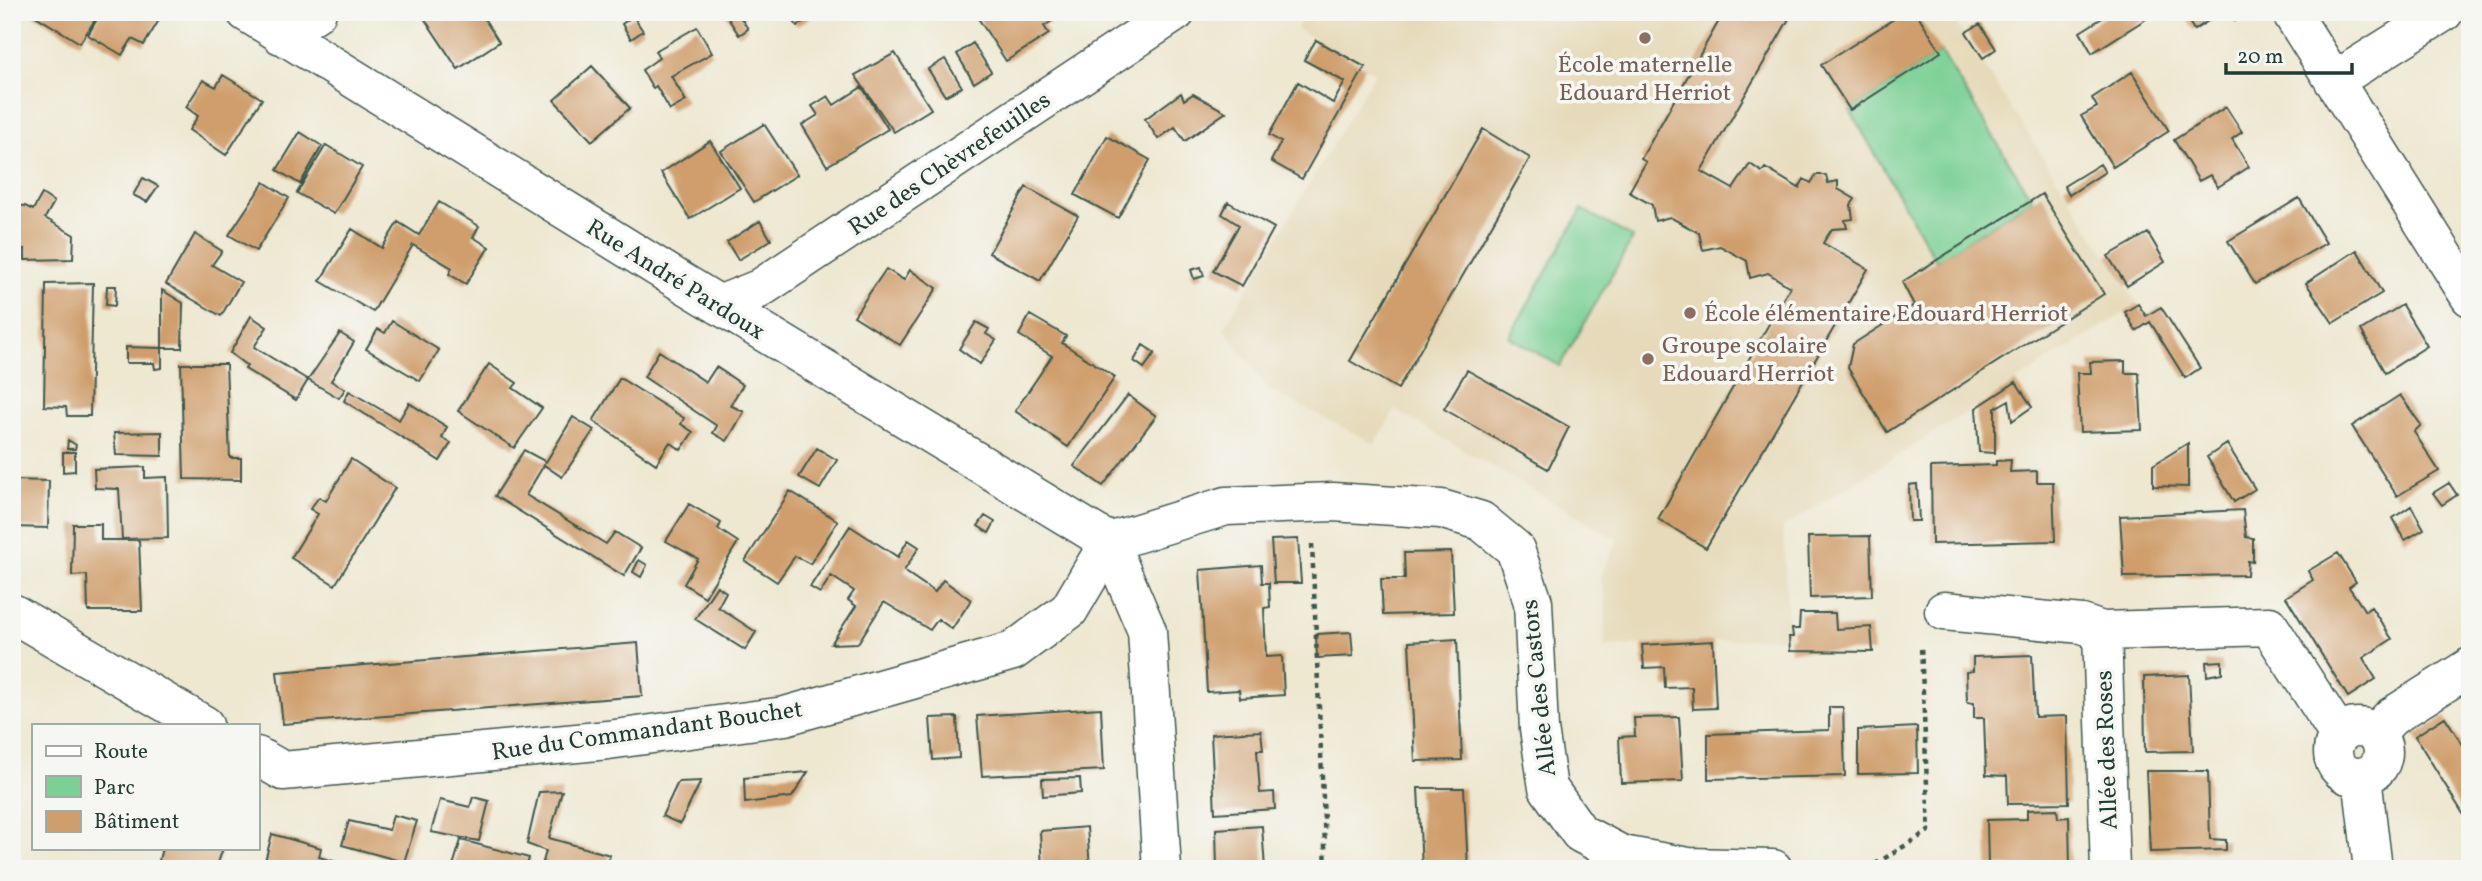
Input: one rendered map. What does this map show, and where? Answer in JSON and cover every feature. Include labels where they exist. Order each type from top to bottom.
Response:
[{"type":"street","name":"Rue André Pardoux","points":[[246,12],[719,306],[1109,542]]},
{"type":"street","points":[[281,35],[317,12]]},
{"type":"street","name":"Rue des Chèvrefeuilles","points":[[719,306],[759,289],[1176,12]]},
{"type":"street","points":[[2291,12],[2470,297]]},
{"type":"street","points":[[2334,81],[2444,12]]},
{"type":"street","name":"Allée des Castors","points":[[1109,542],[1226,506],[1310,502],[1441,509],[1481,521],[1515,549],[1533,602],[1539,729],[1548,788],[1580,833],[1622,855],[1688,867],[1773,869]]},
{"type":"street","points":[[1109,542],[1147,631],[1162,869]]},
{"type":"street","name":"Rue du Commandant Bouchet","points":[[259,757],[283,771],[608,740],[785,716],[1013,651],[1069,610],[1109,542]]},
{"type":"street","points":[[1944,611],[2082,624],[2102,631],[2270,626],[2358,734]]},
{"type":"street","points":[[12,613],[202,724]]},
{"type":"street","name":"Allée des Roses","points":[[2102,631],[2110,869]]},
{"type":"street","points":[[2373,869],[2362,777],[2345,773],[2334,760],[2334,742],[2358,734],[2391,717],[2470,667]]},
{"type":"path","points":[[1310,502],[1326,869]]},
{"type":"path","points":[[1867,869],[1929,831],[1920,628],[1944,611]]},
{"type":"shaded area","name":"Groupe scolaire Edouard Herriot","points":[[1306,12],[1949,12],[2138,304],[1783,528],[1789,637],[1604,647],[1606,602],[1600,575],[1618,540],[1395,410],[1375,444],[1269,390],[1224,328],[1375,73],[1297,29]]},
{"type":"green space","points":[[1941,52],[2032,199],[1936,261],[1850,110]]},
{"type":"green space","points":[[1582,209],[1633,238],[1560,366],[1509,337]]},
{"type":"building","points":[[35,12],[100,12],[80,43],[34,15]]},
{"type":"building","points":[[101,12],[146,12],[159,20],[144,45],[132,39],[122,55],[88,35]]},
{"type":"building","points":[[420,12],[480,12],[499,42],[458,69]]},
{"type":"building","points":[[724,12],[750,12],[741,18],[748,29],[739,35]]},
{"type":"building","points":[[788,12],[819,12],[797,26]]},
{"type":"building","points":[[974,12],[1058,12],[1060,16],[1044,26],[1049,34],[1006,61]]},
{"type":"building","points":[[1724,12],[1793,12],[1701,171],[1733,189],[1750,164],[1762,172],[1765,168],[1799,188],[1804,179],[1811,183],[1816,175],[1826,175],[1828,183],[1838,181],[1838,189],[1855,199],[1851,205],[1853,219],[1845,220],[1847,228],[1832,229],[1823,243],[1868,269],[1706,548],[1658,519],[1790,287],[1768,273],[1750,278],[1747,261],[1720,246],[1703,250],[1699,233],[1670,217],[1655,221],[1652,205],[1629,192],[1646,162],[1641,159]]},
{"type":"building","points":[[1905,12],[1916,12],[1941,52],[1850,110],[1821,65]]},
{"type":"building","points":[[2105,12],[2157,12],[2092,53],[2080,32],[2107,15]]},
{"type":"building","points":[[2183,12],[2222,12],[2194,30]]},
{"type":"building","points":[[2230,12],[2246,12],[2247,14],[2235,21]]},
{"type":"building","points":[[633,16],[643,31],[631,39],[622,24]]},
{"type":"building","points":[[1980,24],[1996,49],[1983,58],[1966,32]]},
{"type":"building","points":[[697,27],[712,53],[671,76],[686,101],[670,110],[656,86],[653,88],[642,70],[659,58],[655,51]]},
{"type":"building","points":[[1316,40],[1365,67],[1302,179],[1271,161],[1281,142],[1269,135],[1298,82],[1333,103],[1345,82],[1304,60]]},
{"type":"building","points":[[973,43],[991,72],[974,83],[957,54]]},
{"type":"building","points":[[895,53],[931,109],[894,132],[855,75]]},
{"type":"building","points":[[945,59],[962,87],[945,96],[928,69]]},
{"type":"building","points":[[592,66],[630,108],[592,141],[554,100]]},
{"type":"building","points":[[2132,72],[2169,131],[2113,167],[2081,116],[2097,107],[2092,98]]},
{"type":"building","points":[[223,75],[262,99],[226,155],[189,130],[198,116],[186,107],[203,80],[216,87]]},
{"type":"building","points":[[862,87],[888,129],[827,166],[802,125],[818,115],[812,106],[828,96],[834,105]]},
{"type":"building","points":[[1181,93],[1184,100],[1193,94],[1226,112],[1185,141],[1175,127],[1158,139],[1145,119]]},
{"type":"building","points":[[2226,107],[2242,132],[2232,139],[2249,167],[2218,187],[2210,175],[2199,181],[2174,140]]},
{"type":"building","points":[[764,124],[797,175],[754,202],[721,151]]},
{"type":"building","points":[[1483,129],[1530,158],[1398,389],[1350,361]]},
{"type":"building","points":[[300,132],[322,146],[300,184],[277,170]]},
{"type":"building","points":[[1107,136],[1150,160],[1118,218],[1075,195]]},
{"type":"building","points":[[710,141],[740,188],[690,219],[661,173]]},
{"type":"building","points":[[2470,144],[2470,160],[2462,149]]},
{"type":"building","points":[[326,145],[362,167],[334,214],[297,193]]},
{"type":"building","points":[[2100,164],[2105,172],[2069,195],[2064,186]]},
{"type":"building","points":[[143,178],[158,186],[147,202],[133,195]]},
{"type":"building","points":[[264,182],[289,198],[256,251],[229,235]]},
{"type":"building","points":[[1026,187],[1078,216],[1040,281],[989,253]]},
{"type":"building","points":[[42,194],[54,202],[45,218],[74,235],[73,259],[25,260],[25,249],[12,248],[12,205],[33,210]]},
{"type":"building","points":[[2042,194],[2104,294],[1887,432],[1848,368],[1853,344],[1914,305],[1902,282]]},
{"type":"building","points":[[2299,198],[2326,243],[2255,284],[2228,241]]},
{"type":"building","points":[[439,202],[479,226],[473,237],[489,247],[466,284],[449,274],[452,268],[413,245],[373,312],[320,281],[352,229],[382,248],[398,222],[419,235]]},
{"type":"building","points":[[1228,202],[1274,228],[1242,286],[1213,271],[1239,225],[1222,214]]},
{"type":"building","points":[[760,221],[771,240],[738,260],[727,242]]},
{"type":"building","points":[[2148,233],[2165,262],[2127,286],[2108,256]]},
{"type":"building","points":[[195,234],[222,251],[212,265],[241,282],[221,316],[166,284]]},
{"type":"building","points":[[2357,250],[2382,293],[2333,323],[2306,283]]},
{"type":"building","points":[[1201,267],[1204,276],[1194,279],[1191,270]]},
{"type":"building","points":[[886,269],[904,280],[910,270],[937,288],[900,345],[854,316]]},
{"type":"building","points":[[93,283],[90,416],[67,416],[66,407],[44,406],[46,284]]},
{"type":"building","points":[[107,286],[116,286],[115,306],[106,305]]},
{"type":"building","points":[[162,290],[183,303],[182,348],[162,348]]},
{"type":"building","points":[[2138,304],[2146,316],[2161,307],[2200,368],[2185,378],[2150,322],[2136,331],[2125,312]]},
{"type":"building","points":[[2402,305],[2427,346],[2385,373],[2361,330]]},
{"type":"building","points":[[1030,315],[1066,336],[1062,343],[1115,377],[1068,447],[1015,411],[1052,356],[1019,335]]},
{"type":"building","points":[[251,316],[267,327],[254,347],[308,380],[296,400],[245,369],[247,366],[230,353]]},
{"type":"building","points":[[392,321],[439,350],[420,381],[366,349],[378,329],[385,333]]},
{"type":"building","points":[[976,322],[989,329],[986,334],[996,340],[980,364],[959,349]]},
{"type":"building","points":[[340,333],[354,342],[331,381],[345,389],[339,398],[308,380]]},
{"type":"building","points":[[1143,345],[1155,353],[1144,368],[1134,361]]},
{"type":"building","points":[[126,347],[162,348],[162,368],[155,369],[154,363],[126,363]]},
{"type":"building","points":[[659,351],[706,382],[716,367],[743,385],[730,405],[744,412],[727,441],[713,433],[717,426],[644,377]]},
{"type":"building","points":[[2125,361],[2125,373],[2139,373],[2142,430],[2080,432],[2077,373],[2091,373],[2090,362]]},
{"type":"building","points":[[181,364],[226,364],[230,458],[241,458],[241,480],[184,479]]},
{"type":"building","points":[[489,364],[517,383],[513,388],[542,408],[514,448],[458,411]]},
{"type":"building","points":[[1467,370],[1569,427],[1548,469],[1444,409]]},
{"type":"building","points":[[620,378],[684,418],[681,424],[693,432],[681,450],[670,442],[656,464],[593,421]]},
{"type":"building","points":[[2016,382],[2032,407],[2012,421],[2009,400],[1995,408],[1995,453],[1979,452],[1976,408]]},
{"type":"building","points":[[349,391],[399,420],[409,403],[447,427],[442,438],[451,443],[440,461],[344,401]]},
{"type":"building","points":[[1128,395],[1156,416],[1103,486],[1074,466]]},
{"type":"building","points":[[2400,395],[2421,425],[2414,432],[2439,471],[2397,496],[2352,426]]},
{"type":"building","points":[[573,417],[594,430],[562,477],[544,465],[526,495],[606,544],[615,532],[641,548],[624,576],[495,496],[524,450],[546,462]]},
{"type":"building","points":[[162,432],[162,456],[116,455],[114,433]]},
{"type":"building","points":[[68,440],[76,445],[75,449],[67,449]]},
{"type":"building","points":[[2188,443],[2188,487],[2153,486],[2153,465]]},
{"type":"building","points":[[2227,444],[2255,489],[2234,502],[2207,457]]},
{"type":"building","points":[[817,448],[837,460],[820,489],[799,477]]},
{"type":"building","points":[[63,452],[75,452],[75,471],[63,472]]},
{"type":"building","points":[[351,459],[395,488],[335,585],[291,558],[318,514],[310,509],[319,497],[326,501]]},
{"type":"building","points":[[2011,460],[2010,472],[2037,471],[2037,482],[2053,482],[2055,541],[1932,544],[1931,467],[1996,465],[1996,461]]},
{"type":"building","points":[[145,467],[145,478],[167,477],[168,538],[122,539],[119,489],[95,488],[94,469]]},
{"type":"building","points":[[12,480],[49,481],[48,528],[12,527]]},
{"type":"building","points":[[2449,483],[2457,495],[2442,505],[2433,493]]},
{"type":"building","points":[[1917,484],[1919,521],[1910,521],[1909,485]]},
{"type":"building","points":[[790,491],[838,521],[810,564],[795,556],[777,582],[745,561]]},
{"type":"building","points":[[689,504],[721,523],[718,529],[738,542],[705,597],[684,584],[698,559],[666,541]]},
{"type":"building","points":[[2411,506],[2424,529],[2405,540],[2393,518]]},
{"type":"building","points":[[2243,510],[2246,537],[2253,538],[2253,562],[2248,561],[2247,575],[2124,577],[2120,516]]},
{"type":"building","points":[[985,516],[995,522],[989,533],[978,526]]},
{"type":"building","points":[[73,524],[101,524],[101,540],[139,540],[142,611],[88,611],[87,575],[72,576]]},
{"type":"building","points":[[850,526],[898,557],[908,540],[919,547],[904,571],[935,592],[943,580],[971,600],[952,629],[938,619],[930,630],[884,602],[858,643],[831,644],[856,606],[848,600],[854,591],[831,576],[820,593],[810,587]]},
{"type":"building","points":[[1870,536],[1872,596],[1810,598],[1808,537]]},
{"type":"building","points":[[1298,539],[1301,583],[1274,583],[1271,540]]},
{"type":"building","points":[[1451,552],[1454,613],[1383,615],[1381,579],[1405,579],[1404,553]]},
{"type":"building","points":[[2338,553],[2356,582],[2349,587],[2365,611],[2371,607],[2392,639],[2363,658],[2376,679],[2348,697],[2286,597],[2313,580],[2308,571]]},
{"type":"building","points":[[639,560],[647,565],[641,577],[633,572]]},
{"type":"building","points":[[1261,565],[1262,583],[1269,583],[1270,607],[1264,608],[1266,657],[1282,656],[1284,695],[1240,698],[1239,690],[1207,692],[1200,570]]},
{"type":"building","points":[[717,586],[726,592],[718,607],[756,632],[745,650],[695,619]]},
{"type":"building","points":[[1800,613],[1835,613],[1836,629],[1871,627],[1873,652],[1790,651],[1789,637],[1793,637],[1792,629],[1799,629]]},
{"type":"building","points":[[1351,632],[1353,656],[1317,658],[1316,634]]},
{"type":"building","points":[[1457,639],[1462,760],[1415,761],[1409,642]]},
{"type":"building","points":[[1713,641],[1716,708],[1693,709],[1692,687],[1665,688],[1664,667],[1644,668],[1642,645]]},
{"type":"building","points":[[638,643],[642,696],[283,724],[277,672]]},
{"type":"building","points":[[2032,655],[2035,717],[2067,716],[2069,803],[2008,804],[2007,776],[1986,775],[1984,718],[1974,718],[1974,703],[1967,702],[1966,672],[1973,671],[1973,657]]},
{"type":"building","points":[[2222,661],[2222,673],[2207,676],[2206,662]]},
{"type":"building","points":[[2189,675],[2193,751],[2145,752],[2144,677]]},
{"type":"building","points":[[1829,707],[1843,707],[1845,776],[1708,779],[1708,734],[1829,730]]},
{"type":"building","points":[[1101,708],[1104,770],[982,776],[977,716]]},
{"type":"building","points":[[957,717],[959,758],[933,760],[930,718]]},
{"type":"building","points":[[1679,717],[1683,781],[1621,783],[1619,737],[1635,736],[1634,718]]},
{"type":"building","points":[[2445,717],[2470,756],[2470,825],[2415,736]]},
{"type":"building","points":[[1917,727],[1918,773],[1858,774],[1858,730]]},
{"type":"building","points":[[1261,731],[1263,750],[1257,750],[1260,793],[1274,792],[1275,809],[1215,813],[1211,734]]},
{"type":"building","points":[[2146,771],[2208,771],[2210,839],[2226,840],[2226,850],[2150,852]]},
{"type":"building","points":[[808,772],[792,797],[745,803],[744,778]]},
{"type":"building","points":[[1080,778],[1081,793],[1043,796],[1042,779]]},
{"type":"building","points":[[701,781],[680,824],[662,816],[678,782]]},
{"type":"building","points":[[1418,788],[1464,788],[1468,869],[1422,869]]},
{"type":"building","points":[[562,791],[549,838],[610,855],[606,869],[541,869],[546,851],[527,844],[539,792]]},
{"type":"building","points":[[473,797],[489,801],[479,841],[431,832],[440,800],[470,807]]},
{"type":"building","points":[[2057,809],[2058,818],[2069,817],[2070,869],[1988,866],[1987,820],[2027,819],[2027,810]]},
{"type":"building","points":[[393,815],[417,821],[404,862],[342,845],[349,821],[389,830]]},
{"type":"building","points":[[1262,826],[1265,869],[1217,869],[1216,829]]},
{"type":"building","points":[[1087,827],[1090,869],[1042,869],[1040,831]]},
{"type":"building","points":[[272,834],[321,848],[319,857],[351,866],[351,869],[263,869]]},
{"type":"building","points":[[461,840],[529,858],[526,869],[452,869]]},
{"type":"building","points":[[162,850],[222,850],[216,869],[175,869],[158,865]]},
{"type":"place","name":"École maternelle Edouard Herriot","points":[[1645,38]]},
{"type":"place","name":"École élémentaire Edouard Herriot","points":[[1690,313]]},
{"type":"place","name":"Groupe scolaire Edouard Herriot","points":[[1648,359]]}]
